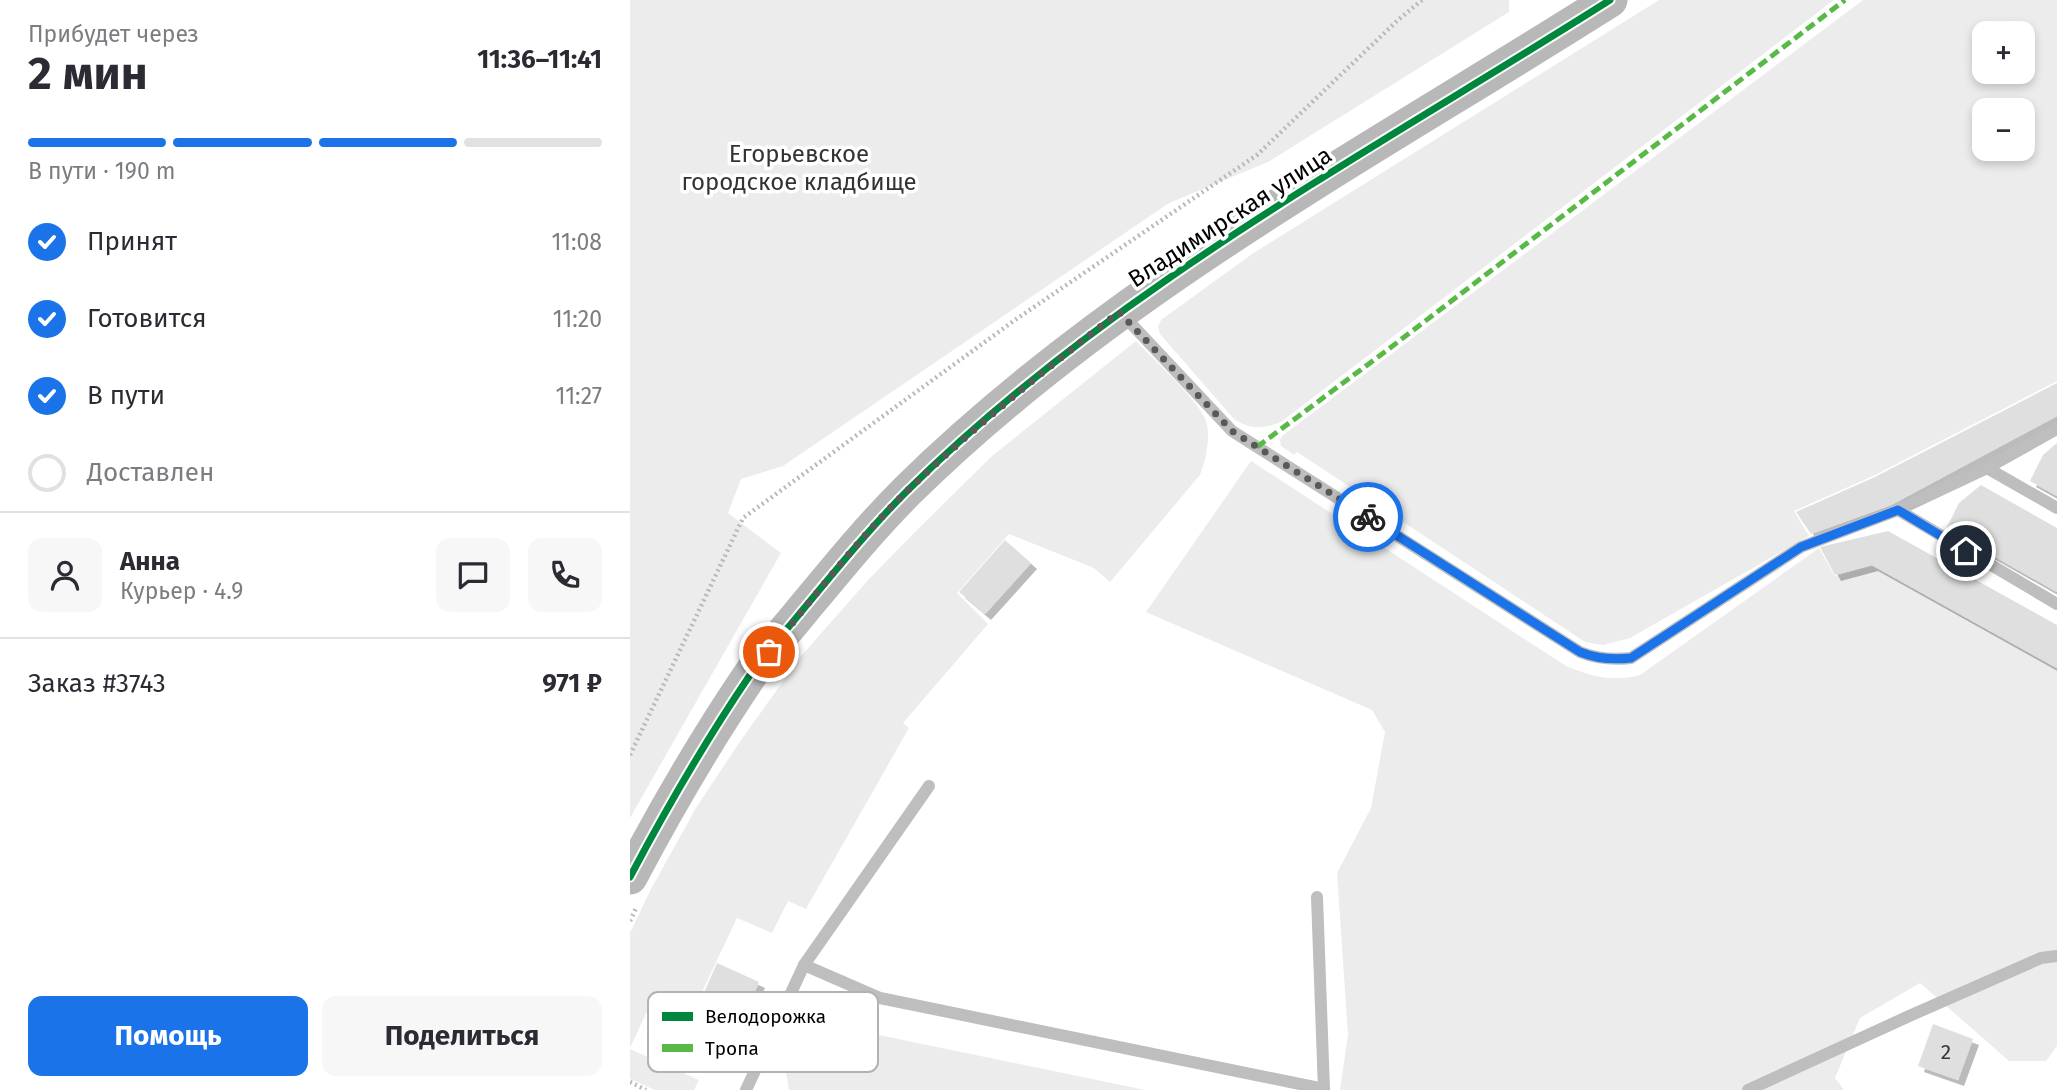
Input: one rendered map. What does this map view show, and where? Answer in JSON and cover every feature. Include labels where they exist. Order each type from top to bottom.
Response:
[{"type":"street","name":"Владимирская улица","points":[[635,888],[689,771],[752,672],[854,548],[907,491],[1045,369],[1119,312],[1267,213],[1610,0]]},
{"type":"lane","points":[[1119,312],[1232,431],[1580,652],[1592,657],[1616,660],[1631,658],[1801,547],[1898,510],[1987,468],[2057,429]]},
{"type":"lane","points":[[1987,468],[2057,508]]},
{"type":"lane","points":[[1898,510],[2057,604]]},
{"type":"lane","points":[[791,992],[804,965],[929,786]]},
{"type":"lane","points":[[878,997],[1324,1089],[1317,897]]},
{"type":"lane","points":[[1748,1090],[2041,958],[2057,956]]},
{"type":"lane","points":[[804,965],[866,992]]},
{"type":"lane","points":[[746,1090],[754,1072]]},
{"type":"path","points":[[630,755],[743,518],[1015,320],[1257,155],[1422,0]]},
{"type":"path","points":[[630,920],[635,888]]},
{"type":"path","points":[[630,1082],[646,1090]]},
{"type":"green space","name":"Егорьевское городское кладбище","points":[[630,0],[1509,0],[1509,12],[1268,162],[1169,203],[783,466],[741,479],[728,513],[781,553],[630,818]]},
{"type":"green space","points":[[1659,0],[1834,0],[1281,422],[1257,427],[1234,419],[1160,334],[1158,327],[1161,320],[1252,254]]},
{"type":"green space","points":[[1863,0],[2057,0],[2057,381],[1873,476],[1794,511],[1809,536],[1630,638],[1603,645],[1585,642],[1297,452],[1294,455],[1281,446],[1280,440]]},
{"type":"green space","points":[[1136,341],[1202,412],[1208,434],[1200,475],[1110,582],[1094,568],[1009,534],[957,593],[988,624],[903,723],[909,728],[806,909],[788,901],[772,933],[737,918],[702,992],[648,992],[648,1009],[630,1048],[630,933],[696,808],[802,655],[869,579],[992,456]]},
{"type":"green space","points":[[1251,461],[1566,666],[1594,676],[1620,678],[1640,675],[1819,548],[1835,576],[1872,566],[2057,669],[2057,1046],[2046,1061],[2009,1061],[1920,983],[1860,1018],[1835,1078],[1844,1090],[1340,1090],[1348,1035],[1337,873],[1371,808],[1385,732],[1372,710],[1146,612]]},
{"type":"green space","points":[[878,1035],[1145,1090],[789,1090],[786,1072],[878,1072]]},
{"type":"green space","points":[[630,1049],[648,1057],[648,1072],[681,1072],[699,1080],[694,1090],[655,1090],[630,1079]]},
{"type":"building","points":[[2057,383],[2057,416],[1891,505],[1811,534],[1796,512],[1875,477]]},
{"type":"building","points":[[2057,443],[2057,496],[2030,481],[2043,455]]},
{"type":"building","points":[[1981,485],[2057,528],[2057,592],[1946,529],[1959,503]]},
{"type":"building","points":[[1888,531],[2057,625],[2057,668],[1872,565],[1835,575],[1820,547]]},
{"type":"building","points":[[1005,540],[1031,563],[985,614],[959,592]]},
{"type":"building","points":[[717,963],[759,982],[755,992],[704,992]]},
{"type":"building","points":[[1933,1024],[1973,1039],[1958,1080],[1918,1066]]},
{"type":"marked path","points":[[1257,447],[1845,0]]},
{"type":"cycle path","points":[[630,877],[702,749],[762,659],[879,520],[986,418],[1069,351],[1156,287],[1245,227],[1610,0]]},
{"type":"way so far","points":[[769,652],[854,548],[907,491],[1045,369],[1119,312],[1232,431],[1368,517]]},
{"type":"route","points":[[1368,517],[1580,652],[1592,657],[1616,660],[1631,658],[1801,547],[1898,510],[1966,551]]}]
